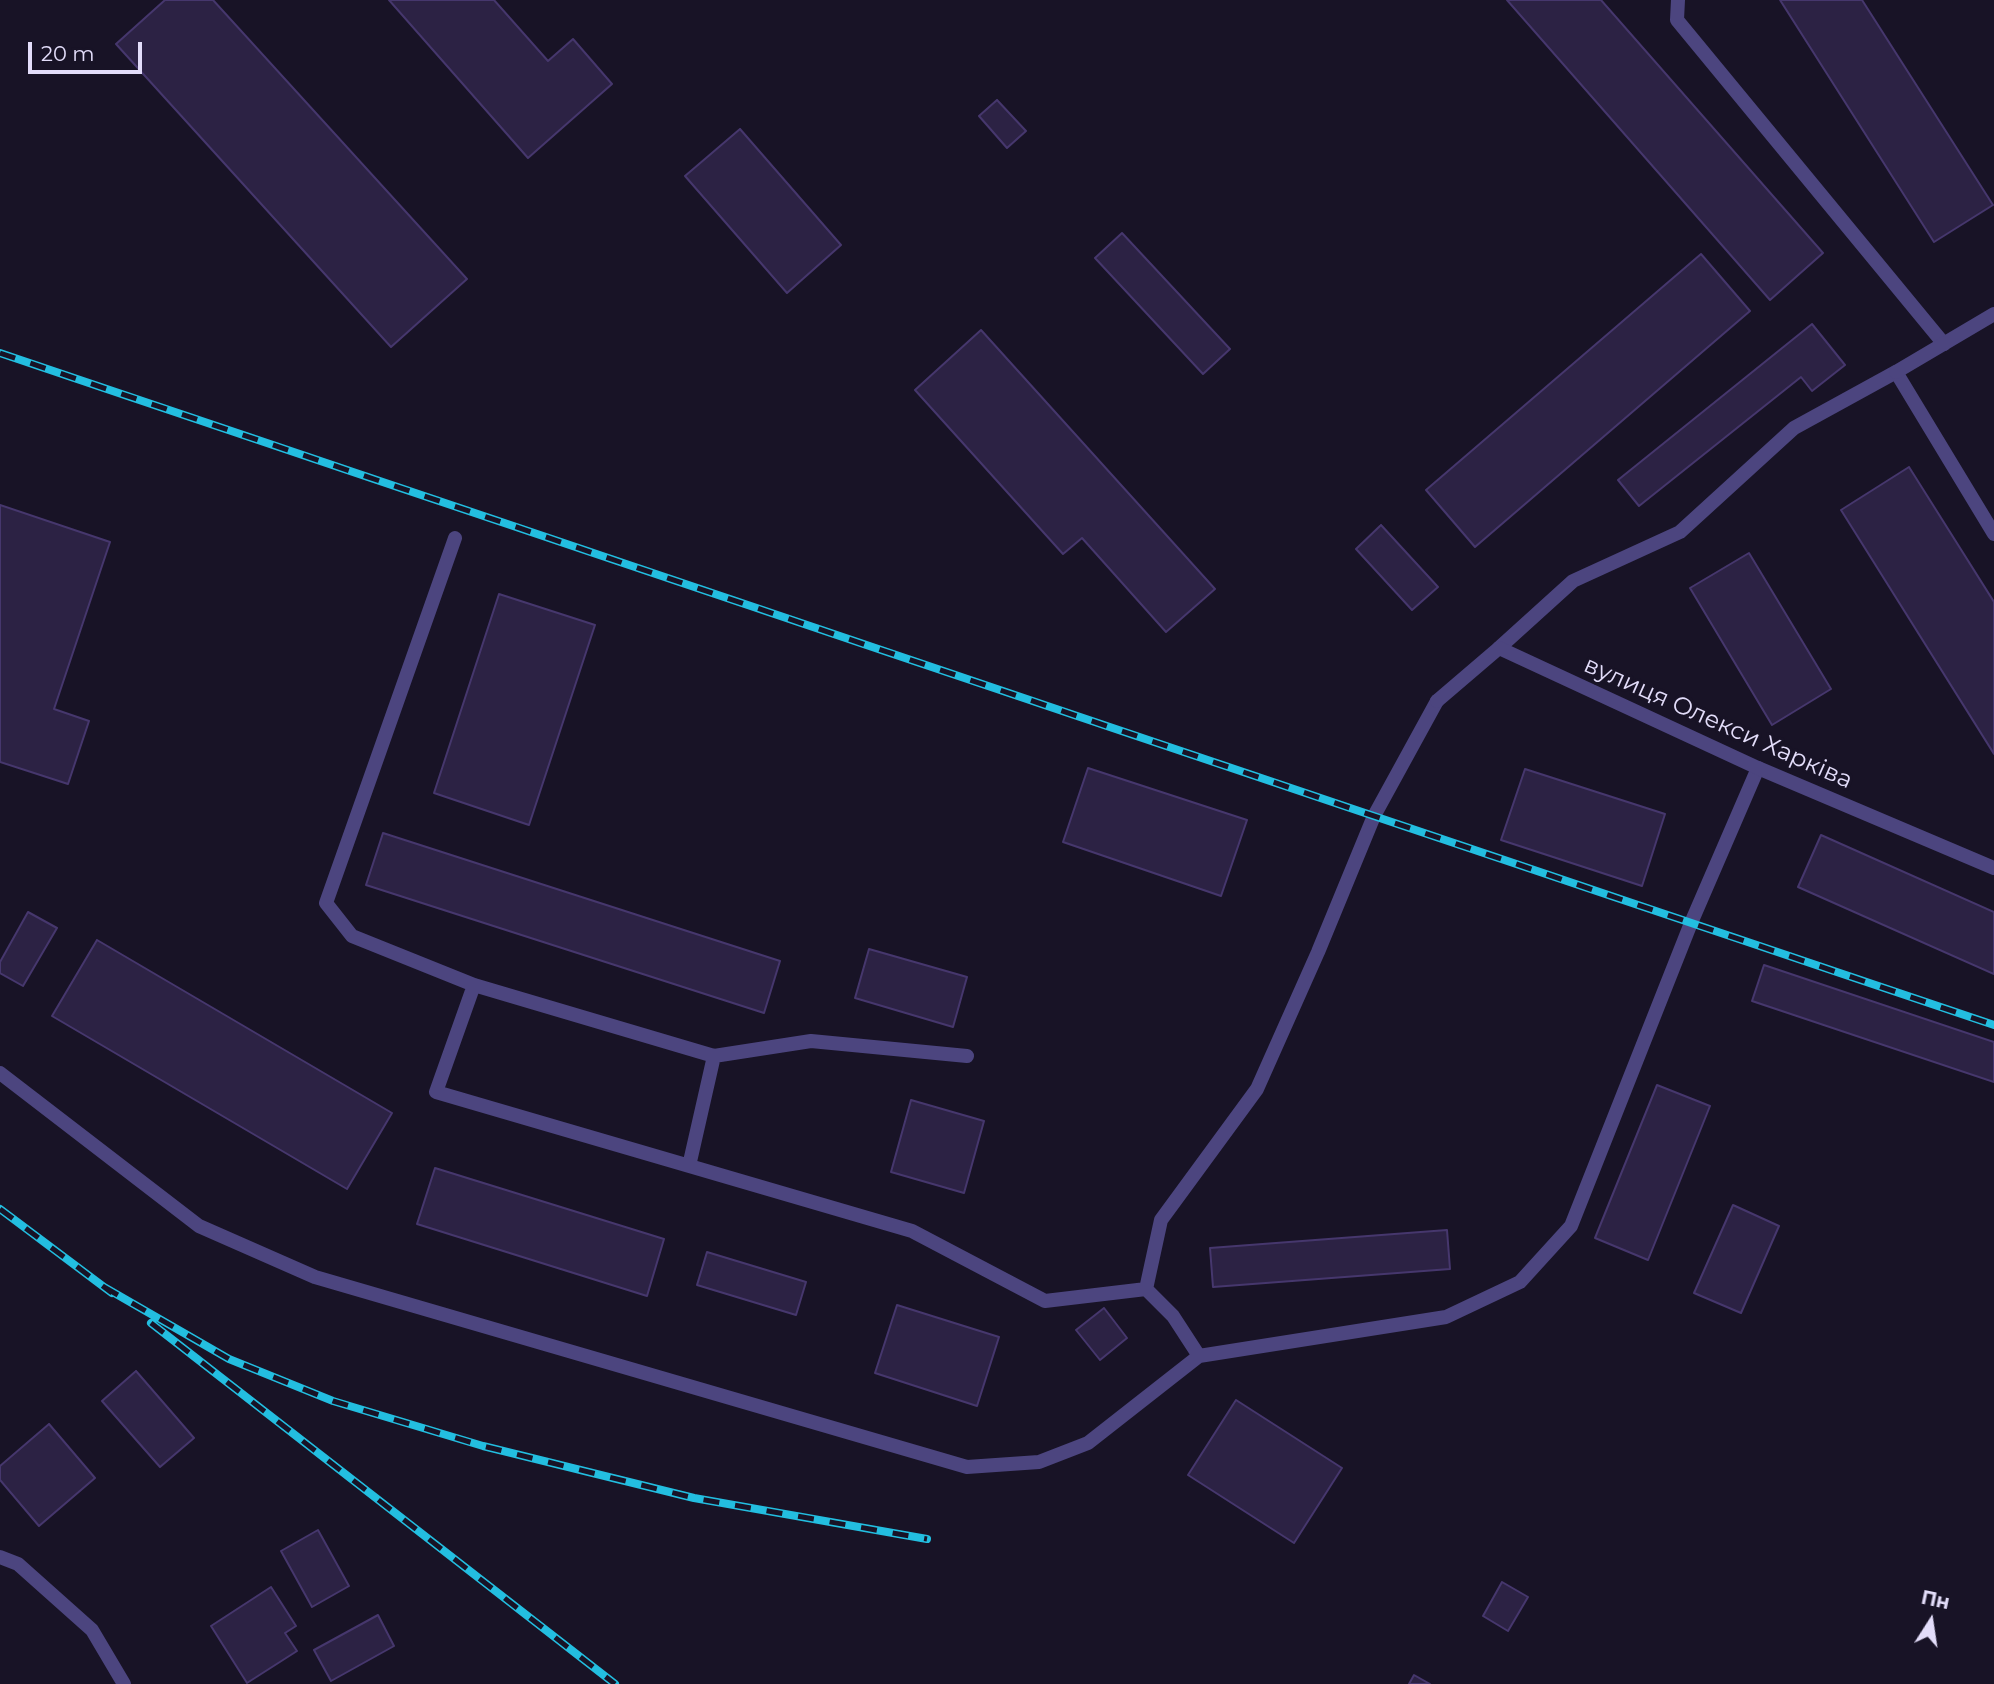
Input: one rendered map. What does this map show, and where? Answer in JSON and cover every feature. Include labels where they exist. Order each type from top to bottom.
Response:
[{"type":"street","points":[[1678,0],[1677,20],[1944,344]]},
{"type":"street","points":[[1146,1289],[1161,1220],[1257,1089],[1318,952],[1374,816],[1437,701],[1573,581],[1680,531],[1794,428],[1994,314]]},
{"type":"street","points":[[1896,372],[1994,534]]},
{"type":"street","points":[[456,538],[326,903],[352,936],[474,985],[714,1056],[811,1041],[967,1056]]},
{"type":"street","name":"вулиця Олекси Харківа","points":[[1499,648],[1758,768],[1994,868]]},
{"type":"street","points":[[0,1073],[199,1226],[315,1277],[967,1467],[1039,1462],[1088,1443],[1199,1356],[1446,1317],[1520,1282],[1571,1226],[1691,923],[1758,768]]},
{"type":"street","points":[[474,985],[436,1092],[912,1231],[1045,1301],[1146,1289]]},
{"type":"street","points":[[689,1166],[714,1056]]},
{"type":"street","points":[[1146,1289],[1173,1316],[1199,1356]]},
{"type":"street","points":[[0,1557],[18,1564],[92,1630],[124,1684]]},
{"type":"building","points":[[165,0],[213,0],[467,279],[391,347],[116,44]]},
{"type":"building","points":[[389,0],[494,0],[548,61],[573,39],[612,84],[528,158]]},
{"type":"building","points":[[1507,0],[1601,0],[1823,253],[1770,300]]},
{"type":"building","points":[[1780,0],[1862,0],[1993,205],[1934,242]]},
{"type":"building","points":[[997,100],[1026,131],[1007,148],[979,116]]},
{"type":"building","points":[[740,129],[841,245],[787,293],[685,176]]},
{"type":"building","points":[[1122,233],[1230,349],[1203,374],[1095,258]]},
{"type":"building","points":[[1701,254],[1750,311],[1475,547],[1426,490]]},
{"type":"building","points":[[1812,324],[1845,365],[1812,391],[1801,377],[1639,506],[1618,480]]},
{"type":"building","points":[[981,330],[1215,589],[1166,632],[1082,538],[1063,554],[915,390]]},
{"type":"building","points":[[1909,467],[1994,602],[1994,754],[1841,510]]},
{"type":"building","points":[[0,505],[110,542],[54,709],[89,721],[68,784],[0,762]]},
{"type":"building","points":[[1381,525],[1438,587],[1412,610],[1356,549]]},
{"type":"building","points":[[1749,553],[1831,689],[1772,725],[1690,588]]},
{"type":"building","points":[[499,594],[595,625],[529,825],[434,793]]},
{"type":"building","points":[[1088,768],[1247,820],[1221,896],[1063,842]]},
{"type":"building","points":[[1525,769],[1665,814],[1642,886],[1501,840]]},
{"type":"building","points":[[383,833],[780,961],[764,1013],[366,885]]},
{"type":"building","points":[[1821,835],[1994,912],[1994,974],[1798,887]]},
{"type":"building","points":[[28,912],[57,928],[23,986],[0,973],[0,962]]},
{"type":"building","points":[[97,940],[392,1113],[347,1189],[52,1016]]},
{"type":"building","points":[[869,949],[967,977],[953,1027],[855,998]]},
{"type":"building","points":[[1764,965],[1994,1042],[1994,1082],[1752,1001]]},
{"type":"building","points":[[1657,1085],[1710,1106],[1648,1260],[1595,1238]]},
{"type":"building","points":[[911,1100],[984,1121],[964,1193],[891,1172]]},
{"type":"building","points":[[435,1168],[664,1239],[647,1296],[417,1224]]},
{"type":"building","points":[[1733,1205],[1779,1226],[1741,1313],[1694,1293]]},
{"type":"building","points":[[1447,1230],[1450,1269],[1213,1287],[1210,1248]]},
{"type":"building","points":[[707,1252],[806,1282],[796,1315],[697,1285]]},
{"type":"building","points":[[897,1305],[999,1337],[977,1406],[875,1373]]},
{"type":"building","points":[[1104,1308],[1127,1338],[1100,1360],[1076,1330]]},
{"type":"building","points":[[136,1371],[194,1438],[160,1467],[102,1401]]},
{"type":"building","points":[[1236,1400],[1342,1468],[1294,1543],[1188,1475]]},
{"type":"building","points":[[49,1424],[95,1478],[39,1526],[0,1480],[0,1466]]},
{"type":"building","points":[[318,1530],[349,1586],[312,1607],[281,1551]]},
{"type":"building","points":[[1502,1582],[1528,1597],[1508,1631],[1483,1616]]},
{"type":"building","points":[[271,1587],[296,1626],[285,1633],[297,1651],[247,1683],[211,1626]]},
{"type":"building","points":[[378,1615],[394,1646],[331,1681],[314,1650]]},
{"type":"building","points":[[1414,1675],[1430,1684],[1409,1684]]},
{"type":"railway","points":[[0,353],[1994,1025]]},
{"type":"railway","points":[[0,1209],[112,1293]]},
{"type":"railway","points":[[104,1287],[229,1359],[333,1401],[483,1446],[694,1498],[927,1539]]},
{"type":"railway","points":[[151,1323],[615,1684]]}]
